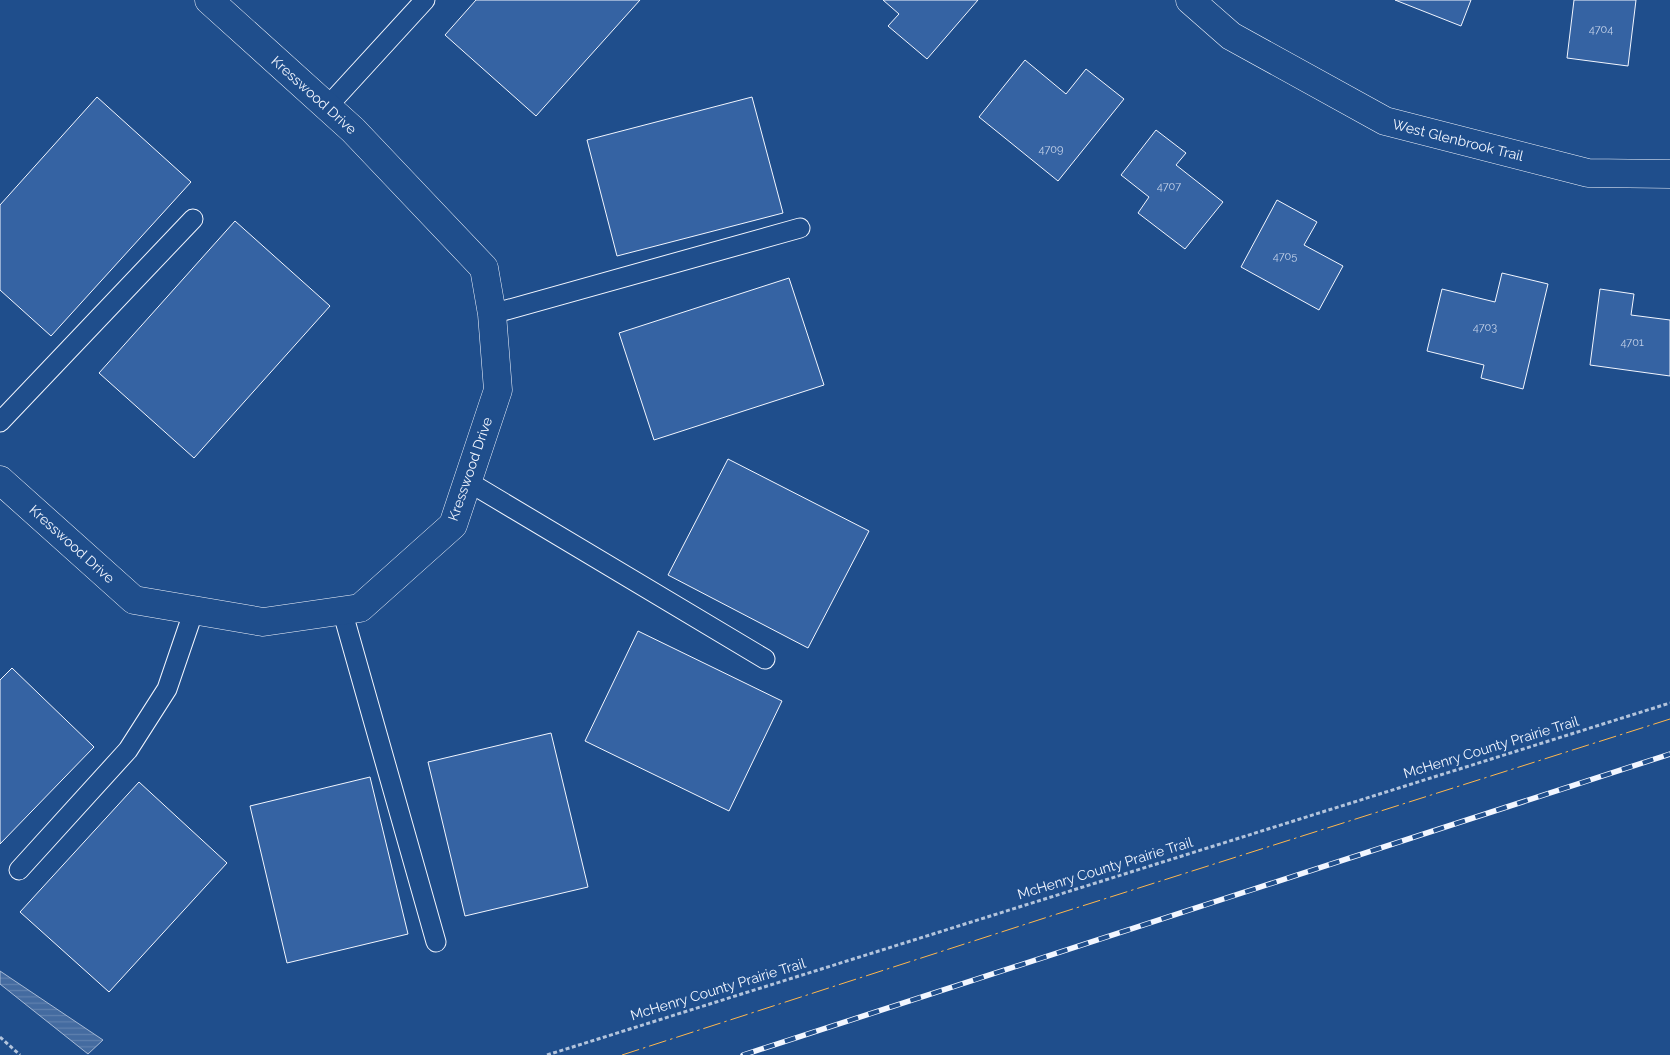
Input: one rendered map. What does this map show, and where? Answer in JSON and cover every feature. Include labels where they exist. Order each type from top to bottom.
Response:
[{"type":"street","name":"Kresswood Drive","points":[[0,480],[134,600],[263,622],[360,608],[452,525],[498,390],[492,314],[484,268],[352,130],[209,0]]},
{"type":"street","name":"West Glenbrook Trail","points":[[1190,0],[1231,36],[1385,121],[1588,173],[1670,174]]},
{"type":"lane","points":[[327,107],[425,0]]},
{"type":"lane","points":[[0,422],[194,219]]},
{"type":"lane","points":[[492,314],[800,228]]},
{"type":"lane","points":[[467,482],[765,659]]},
{"type":"lane","points":[[20,870],[128,750],[167,688],[194,610]]},
{"type":"lane","points":[[342,610],[436,942]]},
{"type":"path","name":"McHenry County Prairie Trail","points":[[547,1055],[1670,703]]},
{"type":"path","points":[[0,1037],[20,1055]]},
{"type":"water","points":[[0,971],[103,1040],[88,1054],[0,984]]},
{"type":"building","points":[[476,0],[640,0],[536,116],[445,35]]},
{"type":"building","points":[[883,0],[978,0],[927,59],[888,26],[899,14]]},
{"type":"building","points":[[1395,0],[1471,0],[1461,26]]},
{"type":"building","points":[[1574,0],[1636,0],[1628,66],[1567,58]]},
{"type":"building","points":[[1025,60],[1066,94],[1086,69],[1124,99],[1058,181],[979,117]]},
{"type":"building","points":[[97,97],[191,182],[51,336],[0,290],[0,205]]},
{"type":"building","points":[[752,97],[783,213],[617,256],[587,140]]},
{"type":"building","points":[[1156,130],[1186,153],[1176,165],[1223,202],[1185,249],[1138,213],[1149,197],[1121,175]]},
{"type":"building","points":[[1277,200],[1317,222],[1304,245],[1343,266],[1319,310],[1241,267]]},
{"type":"building","points":[[235,221],[330,306],[194,458],[99,373]]},
{"type":"building","points":[[1502,273],[1548,284],[1523,389],[1481,378],[1484,365],[1427,351],[1442,289],[1495,302]]},
{"type":"building","points":[[789,278],[824,385],[654,440],[619,333]]},
{"type":"building","points":[[1600,289],[1634,294],[1631,315],[1670,320],[1670,376],[1590,365]]},
{"type":"building","points":[[728,459],[869,531],[808,648],[668,575]]},
{"type":"building","points":[[638,631],[782,701],[729,811],[585,741]]},
{"type":"building","points":[[12,668],[94,747],[0,844],[0,680]]},
{"type":"building","points":[[551,733],[588,887],[465,916],[428,762]]},
{"type":"building","points":[[370,777],[408,934],[287,963],[250,806]]},
{"type":"building","points":[[139,782],[227,863],[109,992],[20,912]]},
{"type":"railway","points":[[743,1055],[1670,754]]},
{"type":"power","points":[[622,1055],[1670,719]]}]
